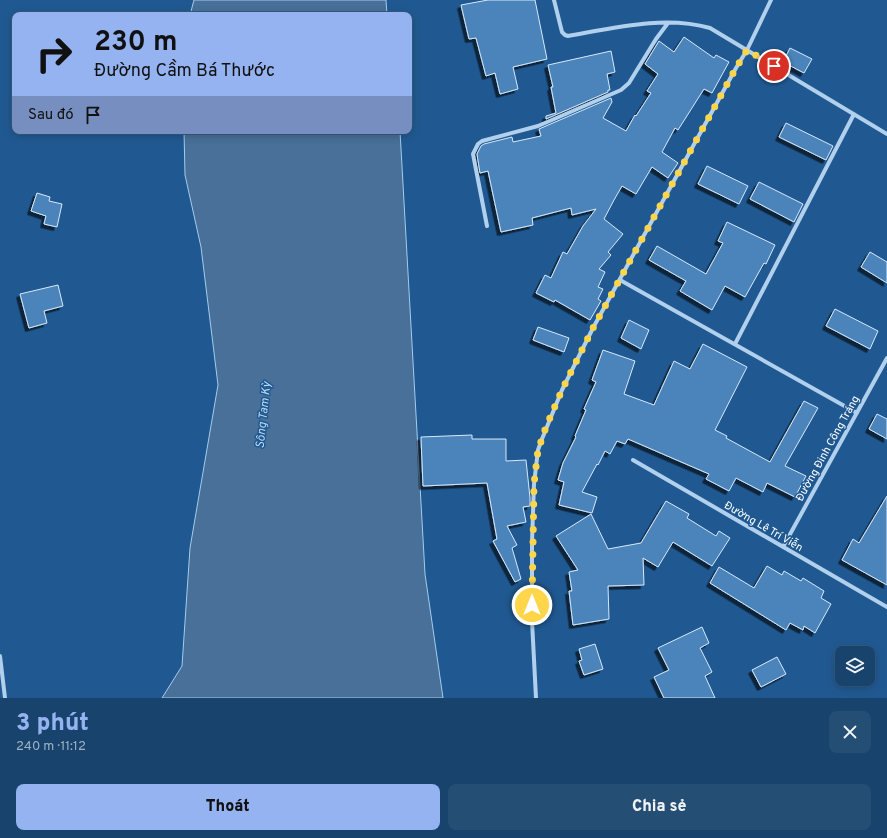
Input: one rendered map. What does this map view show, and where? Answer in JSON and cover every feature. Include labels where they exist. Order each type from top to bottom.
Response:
[{"type":"street","points":[[554,0],[562,32],[568,36],[617,27],[656,23],[696,24],[710,28],[887,134]]},
{"type":"street","points":[[536,698],[532,621],[532,542],[534,484],[538,450],[562,390],[593,328],[747,50],[770,0]]},
{"type":"street","points":[[487,226],[474,154],[478,144],[482,141],[538,126],[622,90],[629,83],[656,38],[668,23]]},
{"type":"street","points":[[735,344],[854,114]]},
{"type":"street","points":[[620,280],[857,413]]},
{"type":"street","name":"Đường Đinh Công Tráng","points":[[783,547],[887,358]]},
{"type":"street","name":"Đường Lê Trí Viễn","points":[[633,460],[887,607]]},
{"type":"street","points":[[0,656],[5,698]]},
{"type":"water","points":[[194,0],[386,0],[387,12],[191,12]]},
{"type":"water","name":"Sông Tam Kỳ","points":[[184,134],[400,134],[425,574],[443,698],[162,698],[182,666],[190,548],[218,385],[201,247],[185,175]]},
{"type":"building","points":[[488,0],[535,0],[547,59],[513,67],[518,89],[500,94],[495,73],[486,76],[476,38],[469,39],[461,5]]},
{"type":"building","points":[[684,37],[714,58],[716,55],[729,62],[712,93],[704,89],[678,130],[675,128],[662,152],[678,163],[668,178],[652,167],[636,194],[622,186],[614,200],[604,219],[623,234],[608,252],[611,255],[599,269],[605,272],[598,287],[603,289],[598,299],[601,301],[590,320],[555,300],[554,302],[536,293],[545,275],[551,278],[563,252],[567,254],[583,226],[596,209],[572,215],[571,208],[532,218],[533,225],[501,232],[488,171],[480,173],[477,154],[481,146],[484,144],[512,137],[513,142],[541,136],[539,129],[611,98],[612,102],[603,118],[626,131],[635,115],[636,116],[651,93],[647,91],[658,74],[645,64],[659,41],[674,52]]},
{"type":"building","points":[[790,48],[812,59],[804,73],[783,62]]},
{"type":"building","points":[[611,51],[615,72],[607,74],[610,90],[546,119],[546,116],[556,113],[551,87],[553,87],[548,65]]},
{"type":"building","points":[[786,123],[833,146],[826,160],[779,137]]},
{"type":"building","points":[[707,166],[748,186],[739,204],[698,184]]},
{"type":"building","points":[[759,182],[803,204],[794,222],[750,199]]},
{"type":"building","points":[[37,193],[50,197],[49,201],[62,204],[57,227],[44,224],[46,216],[31,211]]},
{"type":"building","points":[[727,222],[775,245],[766,264],[764,263],[745,297],[725,286],[712,310],[680,291],[686,281],[649,260],[657,246],[706,274],[723,243],[718,241]]},
{"type":"building","points":[[870,252],[887,262],[887,283],[861,267]]},
{"type":"building","points":[[58,285],[63,306],[44,311],[47,323],[29,328],[20,294]]},
{"type":"building","points":[[835,309],[878,331],[870,349],[826,326]]},
{"type":"building","points":[[629,320],[649,330],[641,349],[621,338]]},
{"type":"building","points":[[538,327],[569,338],[564,352],[533,340]]},
{"type":"building","points":[[703,344],[747,367],[715,430],[727,436],[726,438],[770,462],[804,401],[818,408],[785,466],[806,476],[795,497],[767,483],[763,492],[736,478],[729,491],[706,479],[709,474],[628,439],[625,444],[617,441],[610,454],[605,451],[582,492],[597,497],[592,513],[559,505],[564,482],[558,480],[563,463],[576,437],[575,436],[586,410],[584,409],[596,382],[592,380],[603,350],[635,361],[624,394],[654,405],[674,361],[690,369]]},
{"type":"building","points":[[877,414],[887,419],[887,439],[869,429]]},
{"type":"building","points":[[472,435],[472,439],[506,439],[506,461],[526,460],[530,506],[523,507],[526,522],[507,526],[517,545],[512,548],[521,579],[515,582],[493,541],[497,539],[487,483],[423,486],[421,437]]},
{"type":"building","points":[[887,496],[887,585],[842,560],[853,539],[859,543]]},
{"type":"building","points":[[666,501],[689,514],[687,518],[716,536],[719,531],[730,538],[712,566],[673,542],[658,567],[643,558],[644,585],[608,586],[609,619],[573,625],[569,591],[572,591],[569,572],[578,570],[556,536],[591,514],[608,549],[641,543]]},
{"type":"building","points":[[767,566],[782,575],[784,571],[801,581],[803,578],[824,591],[821,598],[831,604],[815,633],[804,626],[803,630],[790,623],[786,630],[710,583],[719,567],[754,588]]},
{"type":"building","points":[[702,627],[709,643],[700,648],[712,672],[705,676],[715,698],[664,698],[654,677],[669,670],[658,648]]},
{"type":"building","points":[[595,644],[603,669],[584,675],[579,661],[582,660],[579,649]]},
{"type":"building","points":[[777,657],[786,674],[761,687],[752,670]]},
{"type":"route","points":[[532,605],[534,484],[538,450],[562,390],[593,328],[747,50],[774,66]]}]
